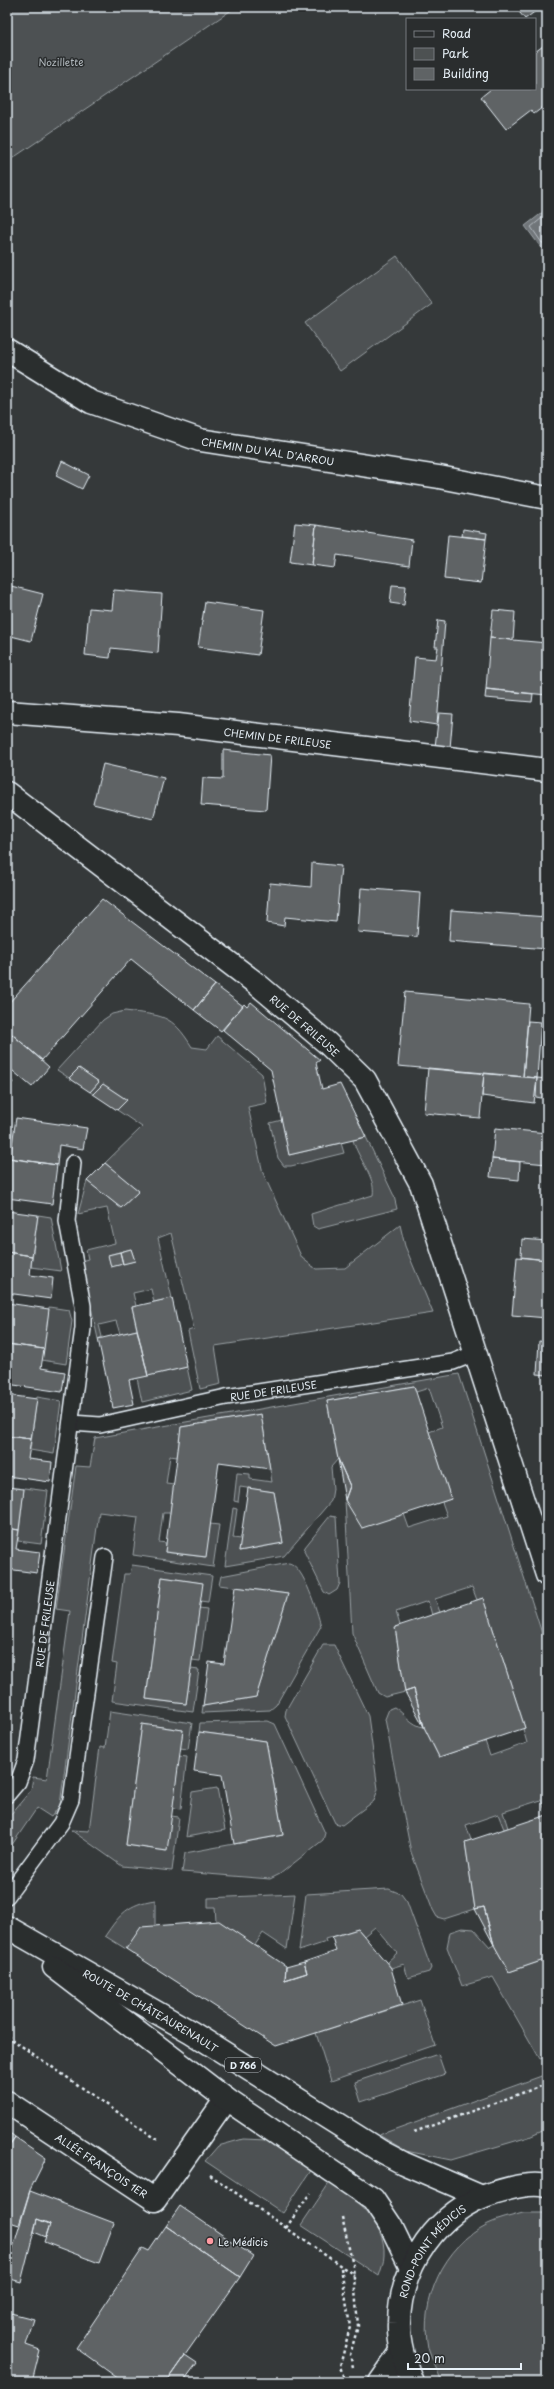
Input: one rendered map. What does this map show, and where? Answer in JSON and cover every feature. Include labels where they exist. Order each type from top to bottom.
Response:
[{"type":"street","name":"CHEMIN DU VAL D'ARROU","points":[[7,350],[91,402],[200,440],[439,477],[547,498]]},
{"type":"street","name":"CHEMIN DE FRILEUSE","points":[[7,712],[178,725],[547,770]]},
{"type":"street","name":"RUE DE FRILEUSE","points":[[7,793],[257,984],[327,1043],[365,1080],[421,1184],[547,1575]]},
{"type":"street","name":"ROUTE DE CHÂTEAURENAULT","points":[[7,1927],[191,2032],[382,2152],[403,2163],[482,2197]]},
{"type":"street","name":"ROUTE DE CHÂTEAURENAULT","points":[[7,1930],[226,2099],[373,2199],[392,2226],[411,2267]]},
{"type":"street","name":"ALLÉE FRANÇOIS 1ER","points":[[7,2102],[155,2200],[226,2099]]},
{"type":"street","name":"ROND-POINT MÉDICIS","points":[[412,2382],[401,2352],[398,2323],[402,2295],[411,2267],[429,2238],[453,2214],[482,2197],[511,2187],[545,2183]]},
{"type":"street","points":[[380,2382],[401,2352]]},
{"type":"lane","name":"RUE DE FRILEUSE","points":[[7,1795],[18,1782],[26,1760],[84,1318],[67,1221],[74,1163]]},
{"type":"lane","name":"RUE DE FRILEUSE","points":[[71,1423],[100,1425],[226,1397],[453,1362],[476,1353]]},
{"type":"lane","points":[[7,1896],[61,1824],[71,1800],[104,1557]]},
{"type":"path","points":[[407,2135],[547,2084]]},
{"type":"path","points":[[286,2228],[311,2191]]},
{"type":"path","points":[[341,2214],[354,2276],[358,2326],[350,2355],[354,2374]]},
{"type":"path","points":[[345,2382],[340,2366],[350,2327],[341,2267],[354,2276]]},
{"type":"green space","name":"Nozillette","points":[[7,7],[236,7],[7,162]]},
{"type":"green space","points":[[397,256],[432,304],[340,371],[305,323]]},
{"type":"green space","points":[[125,1011],[164,1018],[178,1028],[192,1047],[207,1049],[217,1036],[262,1074],[267,1103],[248,1107],[263,1173],[302,1258],[316,1269],[345,1268],[400,1225],[405,1246],[433,1313],[215,1346],[221,1384],[200,1389],[188,1331],[194,1329],[171,1233],[158,1238],[172,1298],[154,1302],[151,1289],[133,1293],[136,1306],[132,1307],[137,1330],[120,1334],[116,1321],[99,1325],[102,1337],[98,1339],[81,1261],[88,1259],[86,1250],[115,1243],[107,1208],[78,1214],[87,1181],[121,1208],[139,1191],[105,1163],[142,1127],[117,1110],[127,1100],[103,1084],[93,1094],[90,1092],[99,1082],[79,1068],[69,1078],[57,1070],[103,1020],[112,1014]],"holes":[[[131,1249],[135,1261],[111,1266],[108,1255]]]},
{"type":"green space","points":[[282,1120],[289,1155],[341,1143],[344,1153],[291,1166],[284,1166],[278,1158],[270,1123]]},
{"type":"green space","points":[[366,1137],[394,1196],[397,1209],[318,1229],[313,1226],[311,1214],[373,1195],[372,1181],[353,1140]]},
{"type":"green space","points":[[38,1215],[51,1217],[61,1271],[31,1267]]},
{"type":"green space","points":[[49,1307],[69,1310],[72,1321],[66,1364],[42,1360]]},
{"type":"green space","points":[[187,1367],[192,1390],[142,1402],[137,1378]]},
{"type":"green space","points":[[459,1374],[547,1649],[547,1815],[541,1800],[503,1812],[508,1828],[504,1829],[498,1814],[466,1825],[471,1840],[465,1842],[475,1909],[444,1919],[437,1917],[433,1910],[411,1852],[385,1719],[389,1709],[394,1707],[412,1722],[424,1727],[439,1757],[485,1741],[490,1756],[527,1743],[523,1729],[525,1728],[483,1598],[477,1600],[472,1587],[435,1599],[440,1612],[432,1615],[428,1601],[396,1612],[400,1625],[395,1627],[405,1692],[385,1697],[378,1693],[352,1633],[345,1500],[404,1514],[409,1528],[447,1516],[442,1502],[451,1499],[429,1432],[442,1427],[429,1388],[416,1392],[414,1386],[327,1401],[338,1459],[331,1467],[333,1489],[331,1501],[284,1556],[225,1566],[233,1508],[237,1509],[233,1538],[241,1539],[239,1551],[283,1543],[274,1492],[240,1487],[238,1502],[234,1501],[237,1473],[250,1474],[250,1479],[272,1482],[261,1414],[181,1427],[177,1457],[170,1456],[166,1484],[174,1485],[170,1513],[163,1513],[159,1542],[166,1543],[165,1552],[205,1557],[210,1524],[219,1525],[213,1567],[133,1555],[138,1517],[99,1512],[60,1805],[51,1817],[37,1808],[7,1852],[7,1819],[31,1790],[33,1777],[47,1779],[70,1611],[56,1609],[76,1466],[90,1467],[95,1438]]},
{"type":"green space","points":[[37,1397],[61,1401],[54,1454],[30,1450]]},
{"type":"green space","points":[[24,1488],[48,1491],[41,1544],[18,1541]]},
{"type":"green space","points":[[330,1516],[336,1517],[340,1583],[337,1590],[329,1595],[324,1592],[304,1551],[305,1547]]},
{"type":"green space","points":[[289,1563],[295,1566],[305,1581],[321,1626],[276,1705],[270,1710],[202,1713],[203,1706],[256,1697],[288,1594],[219,1585],[221,1576]]},
{"type":"green space","points":[[132,1565],[212,1576],[208,1602],[200,1601],[202,1583],[162,1577],[146,1699],[186,1704],[191,1669],[199,1670],[193,1712],[112,1701],[117,1664],[112,1663],[124,1574],[130,1574]]},
{"type":"green space","points":[[199,1608],[207,1609],[200,1661],[192,1660]]},
{"type":"green space","points":[[323,1645],[334,1645],[368,1716],[378,1789],[374,1801],[342,1825],[335,1823],[285,1716],[286,1710]]},
{"type":"green space","points":[[110,1711],[192,1723],[188,1749],[180,1748],[183,1730],[142,1724],[126,1845],[166,1851],[171,1816],[179,1817],[172,1871],[122,1866],[71,1830],[89,1831],[100,1747],[105,1748]]},
{"type":"green space","points":[[268,1721],[275,1724],[325,1833],[323,1840],[280,1874],[270,1879],[182,1872],[185,1853],[283,1835],[266,1741],[199,1732],[200,1723]]},
{"type":"green space","points":[[179,1756],[187,1757],[181,1809],[172,1808]]},
{"type":"green space","points":[[217,1788],[225,1830],[186,1837],[192,1792]]},
{"type":"green space","points":[[389,1889],[401,1894],[407,1902],[431,1968],[429,1972],[408,1978],[404,1964],[391,1968],[387,1962],[397,1953],[375,1927],[364,1936],[358,1929],[325,1939],[326,1942],[299,1951],[306,1894]]},
{"type":"green space","points":[[295,1894],[287,1949],[263,1933],[255,1945],[216,1921],[215,1907],[208,1907],[208,1898]]},
{"type":"green space","points":[[155,1900],[155,1926],[126,1949],[105,1936],[120,1916],[131,1907]]},
{"type":"green space","points":[[462,1928],[474,1929],[490,1947],[494,1945],[509,1972],[547,1959],[547,2056],[540,2059],[493,1977],[462,1986],[447,1947],[450,1932]]},
{"type":"green space","points":[[420,2000],[435,2045],[331,2081],[316,2033]]},
{"type":"green space","points":[[438,2054],[445,2074],[361,2102],[355,2082]]},
{"type":"green space","points":[[547,2074],[547,2129],[529,2137],[451,2160],[406,2151],[379,2135]]},
{"type":"green space","points":[[243,2139],[267,2140],[312,2169],[283,2213],[205,2161],[218,2146]]},
{"type":"green space","points":[[330,2182],[358,2203],[367,2212],[380,2232],[384,2255],[379,2276],[301,2225]]},
{"type":"green space","points":[[523,2213],[547,2213],[547,2382],[442,2382],[428,2348],[426,2330],[427,2311],[431,2293],[438,2276],[447,2260],[472,2234],[492,2222]]},
{"type":"water","points":[[547,209],[547,246],[542,249],[525,226]]},
{"type":"building","points":[[515,7],[541,7],[526,18],[524,18]]},
{"type":"building","points":[[547,43],[547,104],[534,114],[531,110],[506,129],[481,97],[490,90],[536,90],[536,51]]},
{"type":"building","points":[[62,461],[89,475],[82,489],[56,476]]},
{"type":"building","points":[[295,523],[316,525],[312,565],[290,562]]},
{"type":"building","points":[[316,525],[412,540],[409,566],[337,555],[335,568],[312,565]]},
{"type":"building","points":[[463,529],[487,533],[486,539],[462,536]]},
{"type":"building","points":[[448,535],[486,539],[481,583],[444,579]]},
{"type":"building","points":[[7,585],[43,594],[31,641],[7,635]]},
{"type":"building","points":[[392,585],[406,586],[404,605],[390,603]]},
{"type":"building","points":[[114,590],[162,594],[158,653],[111,648],[110,658],[85,655],[89,608],[112,610]]},
{"type":"building","points":[[205,602],[264,610],[258,655],[198,647]]},
{"type":"building","points":[[493,610],[515,612],[513,640],[490,638]]},
{"type":"building","points":[[438,620],[445,621],[437,725],[409,721],[415,657],[436,659],[438,647],[435,647]]},
{"type":"building","points":[[490,638],[547,643],[547,695],[486,689]]},
{"type":"building","points":[[486,689],[533,694],[532,702],[485,698]]},
{"type":"building","points":[[439,713],[453,714],[450,748],[435,747]]},
{"type":"building","points":[[223,750],[270,755],[266,810],[201,805],[203,778],[223,779]]},
{"type":"building","points":[[103,764],[164,778],[153,819],[93,804]]},
{"type":"building","points":[[312,863],[341,866],[336,922],[285,917],[284,926],[267,923],[270,883],[311,887]]},
{"type":"building","points":[[361,888],[420,893],[417,937],[358,932]]},
{"type":"building","points":[[102,899],[215,985],[194,1010],[131,959],[42,1060],[7,1030],[7,1005]]},
{"type":"building","points":[[451,910],[547,917],[547,949],[449,941]]},
{"type":"building","points":[[215,985],[243,1006],[221,1031],[194,1010]]},
{"type":"building","points":[[405,992],[529,1004],[523,1077],[398,1066]]},
{"type":"building","points":[[251,1002],[320,1060],[316,1063],[322,1089],[340,1084],[366,1137],[289,1155],[271,1070],[223,1030],[244,1004],[247,1007]]},
{"type":"building","points":[[528,1021],[541,1022],[537,1078],[523,1077]]},
{"type":"building","points":[[12,1034],[49,1067],[32,1087],[7,1066],[7,1040]]},
{"type":"building","points":[[79,1068],[99,1082],[90,1092],[69,1078]]},
{"type":"building","points":[[428,1068],[484,1073],[480,1118],[424,1113]]},
{"type":"building","points":[[484,1073],[537,1078],[534,1103],[482,1096]]},
{"type":"building","points":[[7,1078],[13,1082],[7,1090]]},
{"type":"building","points":[[537,1078],[547,1079],[547,1099],[536,1097]]},
{"type":"building","points":[[103,1084],[127,1100],[117,1110],[93,1094]]},
{"type":"building","points":[[16,1118],[87,1128],[83,1149],[59,1145],[57,1165],[10,1158]]},
{"type":"building","points":[[495,1128],[547,1133],[547,1164],[492,1159]]},
{"type":"building","points":[[7,1158],[57,1165],[52,1204],[7,1198]]},
{"type":"building","points":[[492,1159],[520,1162],[519,1180],[490,1177]]},
{"type":"building","points":[[105,1163],[139,1191],[121,1208],[87,1181]]},
{"type":"building","points":[[7,1211],[38,1215],[32,1256],[7,1252]]},
{"type":"building","points":[[522,1239],[547,1241],[547,1260],[521,1257]]},
{"type":"building","points":[[131,1249],[135,1261],[123,1264],[120,1252]]},
{"type":"building","points":[[7,1252],[32,1256],[30,1275],[53,1278],[51,1299],[7,1293]]},
{"type":"building","points":[[120,1252],[123,1264],[111,1267],[108,1255]]},
{"type":"building","points":[[517,1257],[547,1260],[547,1318],[512,1315]]},
{"type":"building","points":[[172,1298],[187,1367],[148,1376],[132,1307]]},
{"type":"building","points":[[7,1303],[49,1309],[44,1349],[7,1344]]},
{"type":"building","points":[[137,1330],[148,1376],[129,1380],[134,1404],[113,1408],[98,1339]]},
{"type":"building","points":[[539,1341],[547,1342],[547,1375],[537,1374]]},
{"type":"building","points":[[7,1344],[44,1349],[41,1368],[65,1372],[62,1392],[7,1384]]},
{"type":"building","points":[[414,1386],[451,1499],[362,1528],[345,1500],[350,1486],[338,1459],[327,1401]]},
{"type":"building","points":[[7,1395],[37,1399],[31,1439],[7,1436]]},
{"type":"building","points":[[261,1414],[270,1469],[219,1462],[206,1557],[165,1552],[181,1427]]},
{"type":"building","points":[[7,1436],[31,1439],[28,1459],[52,1462],[50,1482],[7,1476]]},
{"type":"building","points":[[338,1459],[350,1486],[345,1500]]},
{"type":"building","points":[[7,1487],[24,1489],[19,1530],[7,1528]]},
{"type":"building","points":[[248,1488],[274,1492],[283,1543],[239,1551]]},
{"type":"building","points":[[7,1528],[19,1530],[16,1549],[40,1552],[37,1573],[7,1569]]},
{"type":"building","points":[[162,1577],[203,1583],[186,1704],[146,1699]]},
{"type":"building","points":[[235,1587],[288,1594],[256,1697],[203,1706],[209,1662],[224,1664]]},
{"type":"building","points":[[483,1598],[525,1728],[439,1757],[424,1727],[414,1689],[405,1692],[395,1627]]},
{"type":"building","points":[[414,1689],[424,1727],[405,1692]]},
{"type":"building","points":[[142,1724],[183,1730],[167,1851],[126,1845]]},
{"type":"building","points":[[199,1732],[266,1741],[283,1835],[234,1844],[222,1775],[194,1771]]},
{"type":"building","points":[[547,1815],[547,1959],[509,1972],[494,1945],[484,1907],[475,1909],[465,1842]]},
{"type":"building","points":[[484,1907],[494,1945],[475,1909]]},
{"type":"building","points":[[219,1921],[286,1966],[285,1980],[307,1973],[304,1962],[336,1951],[332,1937],[358,1929],[391,1968],[402,2005],[276,2046],[126,1949],[141,1927]]},
{"type":"building","points":[[304,1962],[307,1973],[285,1980],[286,1967]]},
{"type":"building","points":[[7,2131],[15,2137],[7,2149]]},
{"type":"building","points":[[15,2137],[46,2158],[30,2190],[19,2225],[7,2221],[10,2203],[7,2203],[7,2149]]},
{"type":"building","points":[[30,2191],[114,2223],[99,2263],[44,2242],[50,2224],[37,2219],[21,2282],[7,2278],[7,2268]]},
{"type":"building","points":[[180,2206],[253,2256],[240,2277],[166,2226]]},
{"type":"building","points":[[37,2219],[50,2224],[46,2237],[34,2232]]},
{"type":"building","points":[[166,2226],[240,2277],[166,2382],[123,2382],[76,2348],[143,2248],[149,2251]]},
{"type":"building","points":[[7,2312],[34,2319],[26,2345],[40,2350],[32,2382],[7,2382]]},
{"type":"building","points":[[185,2355],[197,2363],[183,2382],[166,2382]]},
{"type":"place","name":"Le Médicis","points":[[210,2241]]}]
